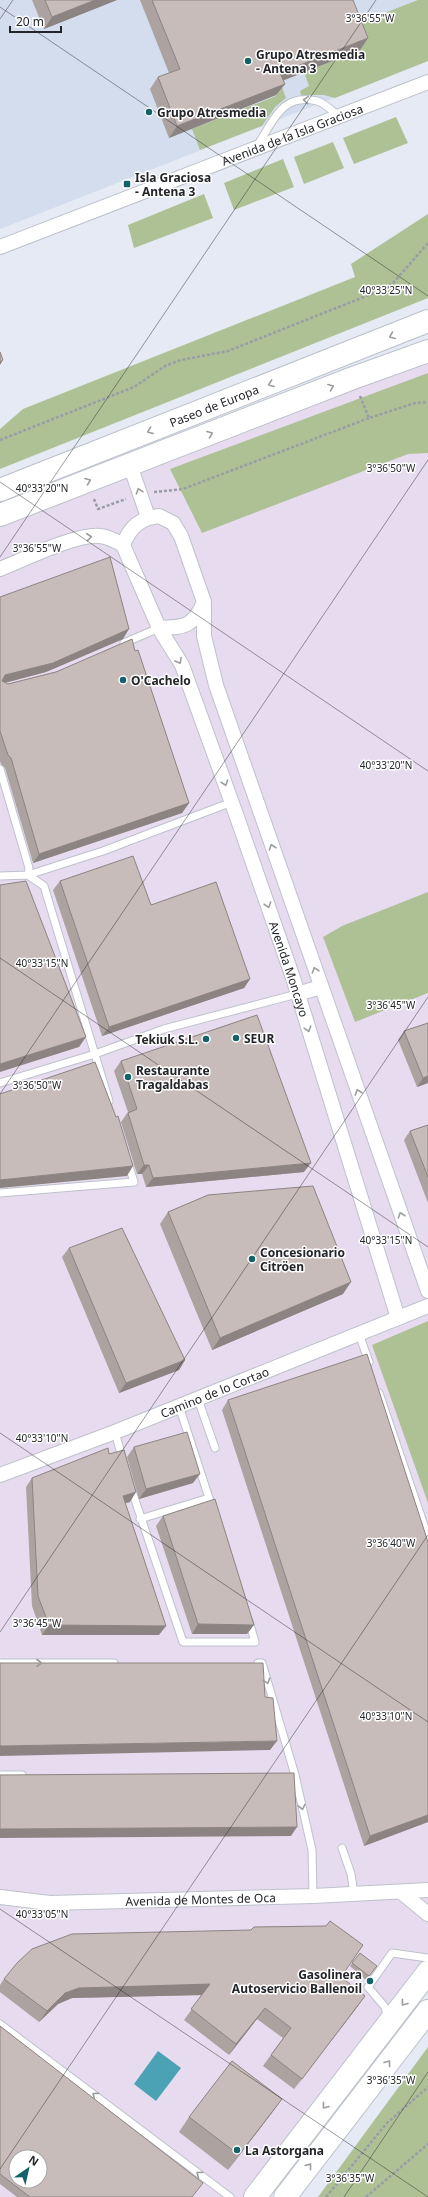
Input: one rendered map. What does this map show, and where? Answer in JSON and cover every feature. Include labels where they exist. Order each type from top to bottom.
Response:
[{"type":"main road","name":"Paseo de Europa","points":[[0,490],[428,321]]},
{"type":"main road","name":"Paseo de Europa","points":[[0,515],[353,378],[428,351]]},
{"type":"main road","points":[[255,2197],[428,1972]]},
{"type":"main road","points":[[285,2197],[428,2011]]},
{"type":"street","name":"Avenida de la Isla Graciosa","points":[[0,247],[255,150],[428,82]]},
{"type":"street","points":[[0,569],[81,538],[99,536],[111,539],[123,545],[128,533],[135,524],[148,518],[130,465]]},
{"type":"street","name":"Avenida Moncayo","points":[[148,518],[159,516],[173,523],[181,536],[204,602],[204,636],[214,678],[428,1292]]},
{"type":"street","name":"Avenida Moncayo","points":[[123,545],[159,628],[185,672],[232,802],[297,994],[398,1318]]},
{"type":"street","points":[[159,628],[186,625],[197,617],[204,602]]},
{"type":"street","points":[[297,994],[321,987]]},
{"type":"street","name":"Camino de lo Cortao","points":[[0,1475],[115,1432],[428,1306]]},
{"type":"street","name":"Avenida de Montes de Oca","points":[[0,1897],[50,1903],[313,1896],[428,1890]]},
{"type":"street","points":[[401,1892],[428,1914]]},
{"type":"lane","points":[[255,150],[283,106],[294,99],[318,101],[340,117]]},
{"type":"lane","points":[[117,646],[159,628]]},
{"type":"lane","points":[[0,769],[29,868],[28,875]]},
{"type":"lane","points":[[0,876],[28,875],[103,851],[232,802]]},
{"type":"lane","points":[[28,875],[44,886],[111,1106]]},
{"type":"lane","points":[[0,1083],[95,1054],[164,1030],[297,994]]},
{"type":"lane","points":[[0,1193],[134,1182],[125,1152]]},
{"type":"lane","points":[[359,1334],[372,1371]]},
{"type":"lane","points":[[377,1386],[428,1537]]},
{"type":"lane","points":[[198,1399],[215,1448]]},
{"type":"lane","points":[[179,1406],[216,1515]]},
{"type":"lane","points":[[115,1432],[124,1467]]},
{"type":"lane","points":[[129,1482],[140,1519],[183,1642],[256,1642],[246,1612]]},
{"type":"lane","points":[[140,1519],[209,1498]]},
{"type":"lane","points":[[0,1663],[119,1663]]},
{"type":"lane","points":[[246,1663],[262,1663],[295,1775],[312,1850],[313,1896]]},
{"type":"lane","points":[[0,1775],[32,1775]]},
{"type":"lane","points":[[287,1775],[295,1775]]},
{"type":"lane","points":[[342,1848],[351,1874],[354,1893]]},
{"type":"lane","points":[[389,2023],[385,2007],[368,1987],[392,1953],[428,1958]]},
{"type":"lane","points":[[0,2024],[230,2197]]},
{"type":"path","points":[[0,440],[134,387],[165,366],[181,360],[228,351],[384,289],[394,282],[428,243]]},
{"type":"path","points":[[353,378],[369,418]]},
{"type":"path","points":[[87,481],[98,509],[139,494],[183,489],[369,418],[415,403],[428,402]]},
{"type":"path","points":[[326,2197],[387,2123],[428,2087]]},
{"type":"path","points":[[366,2197],[428,2144]]},
{"type":"shaded area","name":"Grupo Atresmedia","points":[[0,0],[428,0],[428,61],[0,229]]},
{"type":"shaded area","points":[[428,351],[428,1972],[255,2197],[0,2197],[0,516]]},
{"type":"green space","points":[[418,0],[428,0],[428,61],[335,98],[324,95],[301,95],[300,91],[309,86],[304,72],[360,50],[351,26]]},
{"type":"green space","points":[[280,82],[286,98],[275,107],[262,126],[200,150],[192,129],[276,96]]},
{"type":"green space","points":[[396,117],[408,143],[354,164],[343,138]]},
{"type":"green space","points":[[333,142],[344,168],[304,184],[294,157]]},
{"type":"green space","points":[[283,159],[294,187],[234,210],[224,183]]},
{"type":"green space","points":[[204,194],[213,218],[134,248],[128,225]]},
{"type":"green space","points":[[428,214],[428,298],[0,469],[0,429],[23,409],[355,277],[351,264]]},
{"type":"green space","points":[[428,373],[428,453],[408,454],[202,533],[170,469]]},
{"type":"green space","points":[[428,892],[428,993],[355,1022],[323,937],[342,926]]},
{"type":"green space","points":[[428,1321],[428,1503],[372,1345]]},
{"type":"green space","points":[[428,2047],[428,2197],[318,2197]]},
{"type":"water","points":[[158,2051],[181,2068],[156,2101],[134,2084]]},
{"type":"building","points":[[45,0],[95,0],[52,17]]},
{"type":"building","name":"Grupo Atresmedia - Antena 3","points":[[152,0],[353,0],[368,38],[280,73],[285,84],[177,126],[158,77],[180,69]]},
{"type":"building","points":[[0,352],[3,360],[0,362]]},
{"type":"building","points":[[110,557],[129,629],[53,663],[5,675],[2,681],[8,684],[56,672],[132,639],[135,651],[138,650],[189,803],[39,854],[11,758],[8,755],[0,731],[0,597]]},
{"type":"building","points":[[133,856],[151,905],[216,882],[250,979],[109,1027],[60,881]]},
{"type":"building","points":[[26,881],[86,1037],[0,1064],[0,885]]},
{"type":"building","points":[[257,1015],[311,1163],[153,1178],[149,1165],[144,1165],[128,1113],[137,1109],[121,1061]]},
{"type":"building","points":[[428,1023],[428,1076],[423,1078],[404,1031]]},
{"type":"building","points":[[95,1062],[116,1117],[118,1116],[133,1166],[0,1180],[0,1094]]},
{"type":"building","points":[[428,1125],[428,1177],[410,1131]]},
{"type":"building","name":"Concesionario Citröen","points":[[313,1186],[351,1282],[220,1338],[168,1212],[208,1195]]},
{"type":"building","points":[[122,1228],[185,1360],[126,1383],[69,1248]]},
{"type":"building","points":[[367,1354],[428,1542],[428,1815],[370,1836],[228,1400]]},
{"type":"building","points":[[187,1432],[200,1474],[146,1489],[134,1447]]},
{"type":"building","points":[[108,1448],[109,1454],[124,1450],[136,1492],[123,1496],[166,1626],[49,1625],[38,1596],[32,1478]]},
{"type":"building","points":[[215,1499],[254,1625],[198,1624],[163,1516]]},
{"type":"building","points":[[0,1663],[263,1663],[265,1697],[273,1698],[277,1741],[0,1746]]},
{"type":"building","points":[[294,1773],[297,1827],[0,1829],[0,1775]]},
{"type":"building","points":[[330,1921],[363,1945],[341,1977],[365,1996],[302,2079],[271,2055],[291,2028],[265,2008],[236,2044],[191,2009],[210,1984],[79,1988],[65,1993],[47,2011],[4,1979],[17,1963],[32,1949],[72,1934],[251,1930],[254,1927],[326,1926]]},
{"type":"building","points":[[360,1953],[377,1966],[369,1976],[352,1963]]},
{"type":"building","points":[[0,2026],[203,2183],[192,2197],[30,2197],[20,2189],[48,2189],[48,2149],[8,2149],[8,2180],[0,2174]]},
{"type":"building","points":[[232,2061],[282,2099],[239,2155],[189,2117]]},
{"type":"place","name":"Grupo Atresmedia - Antena 3","points":[[248,61]]},
{"type":"place","name":"Grupo Atresmedia","points":[[149,112]]},
{"type":"place","name":"Isla Graciosa - Antena 3","points":[[127,184]]},
{"type":"place","name":"O'Cachelo","points":[[123,680]]},
{"type":"place","name":"SEUR","points":[[236,1038]]},
{"type":"place","name":"Tekiuk S.L.","points":[[206,1039]]},
{"type":"place","name":"Restaurante Tragaldabas","points":[[128,1077]]},
{"type":"place","name":"Concesionario Citröen","points":[[252,1259]]},
{"type":"place","name":"Gasolinera Autoservicio Ballenoil","points":[[370,1981]]},
{"type":"place","name":"La Astorgana","points":[[237,2150]]}]
